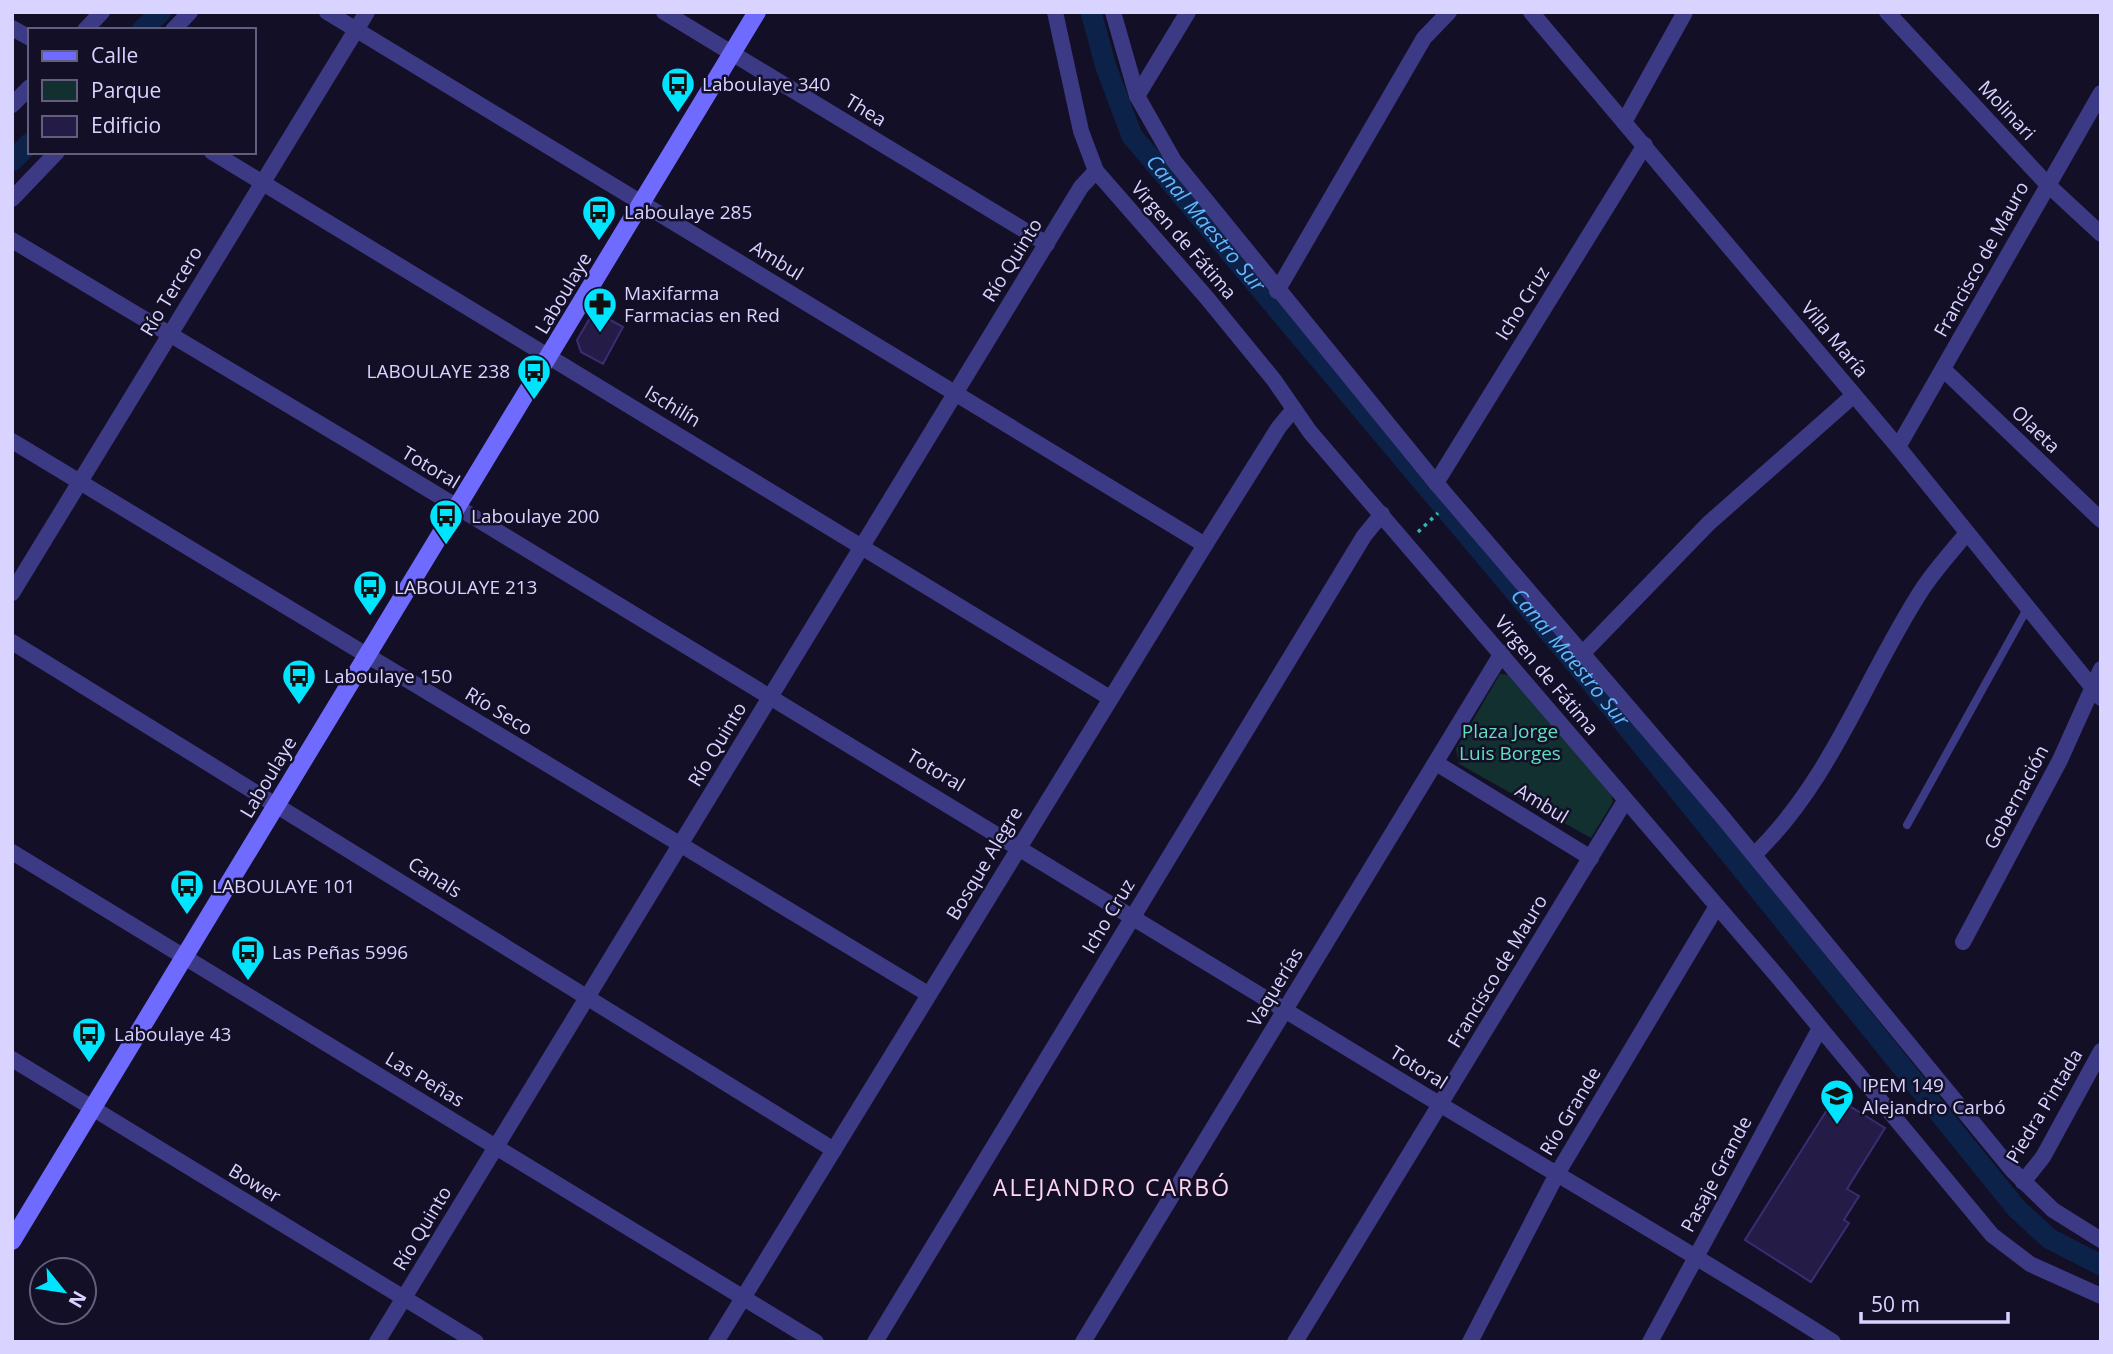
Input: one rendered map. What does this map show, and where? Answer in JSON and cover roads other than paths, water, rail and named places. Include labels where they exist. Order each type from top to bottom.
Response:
[{"type":"main road","name":"Laboulaye","points":[[12,1241],[757,12]]},
{"type":"street","points":[[87,28],[102,12]]},
{"type":"street","points":[[175,28],[190,12]]},
{"type":"street","name":"Ambul","points":[[327,12],[1205,545]]},
{"type":"street","name":"Río Tercero","points":[[12,593],[367,12]]},
{"type":"street","name":"Thea","points":[[664,12],[1046,244]]},
{"type":"street","name":"Virgen de Fátima","points":[[1055,12],[1081,131],[1096,170],[1207,298],[1310,432],[1717,906],[1992,1236],[2030,1264],[2101,1296]]},
{"type":"street","name":"Virgen de Fátima","points":[[1113,12],[1137,96],[1174,161],[1277,291],[1451,502],[1754,855],[2023,1182],[2053,1210],[2101,1240]]},
{"type":"street","points":[[1137,96],[1188,12]]},
{"type":"street","points":[[1277,291],[1424,38],[1449,12]]},
{"type":"street","name":"Villa María","points":[[1531,12],[1898,447],[2096,693]]},
{"type":"street","points":[[1624,122],[1685,12]]},
{"type":"street","name":"Molinari","points":[[1887,12],[2047,184],[2101,234]]},
{"type":"street","points":[[12,28],[28,37]]},
{"type":"street","points":[[12,106],[28,90]]},
{"type":"street","name":"Francisco de Mauro","points":[[1898,447],[2101,93]]},
{"type":"street","name":"Icho Cruz","points":[[1436,483],[1645,145]]},
{"type":"street","points":[[12,199],[55,154]]},
{"type":"street","name":"Ischilín","points":[[215,154],[1110,698]]},
{"type":"street","name":"Río Quinto","points":[[377,1342],[955,392],[1081,187],[1096,170]]},
{"type":"street","name":"Totoral","points":[[12,240],[772,694],[1440,1104],[1696,1255],[1833,1342]]},
{"type":"street","name":"Olaeta","points":[[1943,369],[2101,520]]},
{"type":"street","points":[[1582,654],[1709,523],[1854,396]]},
{"type":"street","name":"Bosque Alegre","points":[[716,1342],[1110,698],[1279,427],[1294,410]]},
{"type":"street","name":"Río Seco","points":[[12,441],[929,994]]},
{"type":"street","name":"Icho Cruz","points":[[875,1342],[1364,536],[1382,514]]},
{"type":"street","points":[[1754,855],[1780,830],[1827,762],[1922,590],[1966,533]]},
{"type":"street","name":"Canals","points":[[12,642],[834,1150]]},
{"type":"street","name":"Vaquerías","points":[[1083,1342],[1502,653]]},
{"type":"street","name":"Gobernación","points":[[1963,942],[2096,693],[2101,669]]},
{"type":"street","name":"Ambul","points":[[1436,763],[1591,858]]},
{"type":"street","name":"Francisco de Mauro","points":[[1295,1342],[1625,801]]},
{"type":"street","name":"Las Peñas","points":[[12,852],[816,1342]]},
{"type":"street","name":"Río Grande","points":[[1470,1342],[1557,1174],[1717,906]]},
{"type":"street","name":"Pasaje Grande","points":[[1650,1342],[1820,1028]]},
{"type":"street","name":"Piedra Pintada","points":[[2023,1182],[2043,1157],[2101,1051]]},
{"type":"street","name":"Bower","points":[[12,1059],[476,1342]]},
{"type":"lane","points":[[1907,825],[2027,609]]},
{"type":"waterway","name":"Canal Maestro Sur","points":[[144,28],[161,12]]},
{"type":"waterway","name":"Canal Maestro Sur","points":[[1091,12],[1106,67],[1132,136],[1586,676],[2017,1209],[2050,1239],[2101,1265]]},
{"type":"waterway","name":"Canal Maestro Sur","points":[[12,161],[28,145]]},
{"type":"place","name":"Laboulaye 340","points":[[678,114]]},
{"type":"place","name":"Laboulaye 285","points":[[599,242]]},
{"type":"place","name":"Maxifarma Farmacias en Red","points":[[600,334]]},
{"type":"place","name":"LABOULAYE 238","points":[[534,401]]},
{"type":"place","name":"Laboulaye 200","points":[[446,546]]},
{"type":"place","name":"LABOULAYE 213","points":[[370,617]]},
{"type":"place","name":"Laboulaye 150","points":[[299,706]]},
{"type":"place","name":"LABOULAYE 101","points":[[187,916]]},
{"type":"place","name":"Las Peñas 5996","points":[[248,982]]},
{"type":"place","name":"Laboulaye 43","points":[[89,1064]]},
{"type":"place","name":"IPEM 149 Alejandro Carbó","points":[[1837,1126]]},
{"type":"district","name":"ALEJANDRO CARBÓ","points":[[1112,1188]]},
{"type":"park label","name":"Plaza Jorge Luis Borges","points":[[1510,742]]}]
